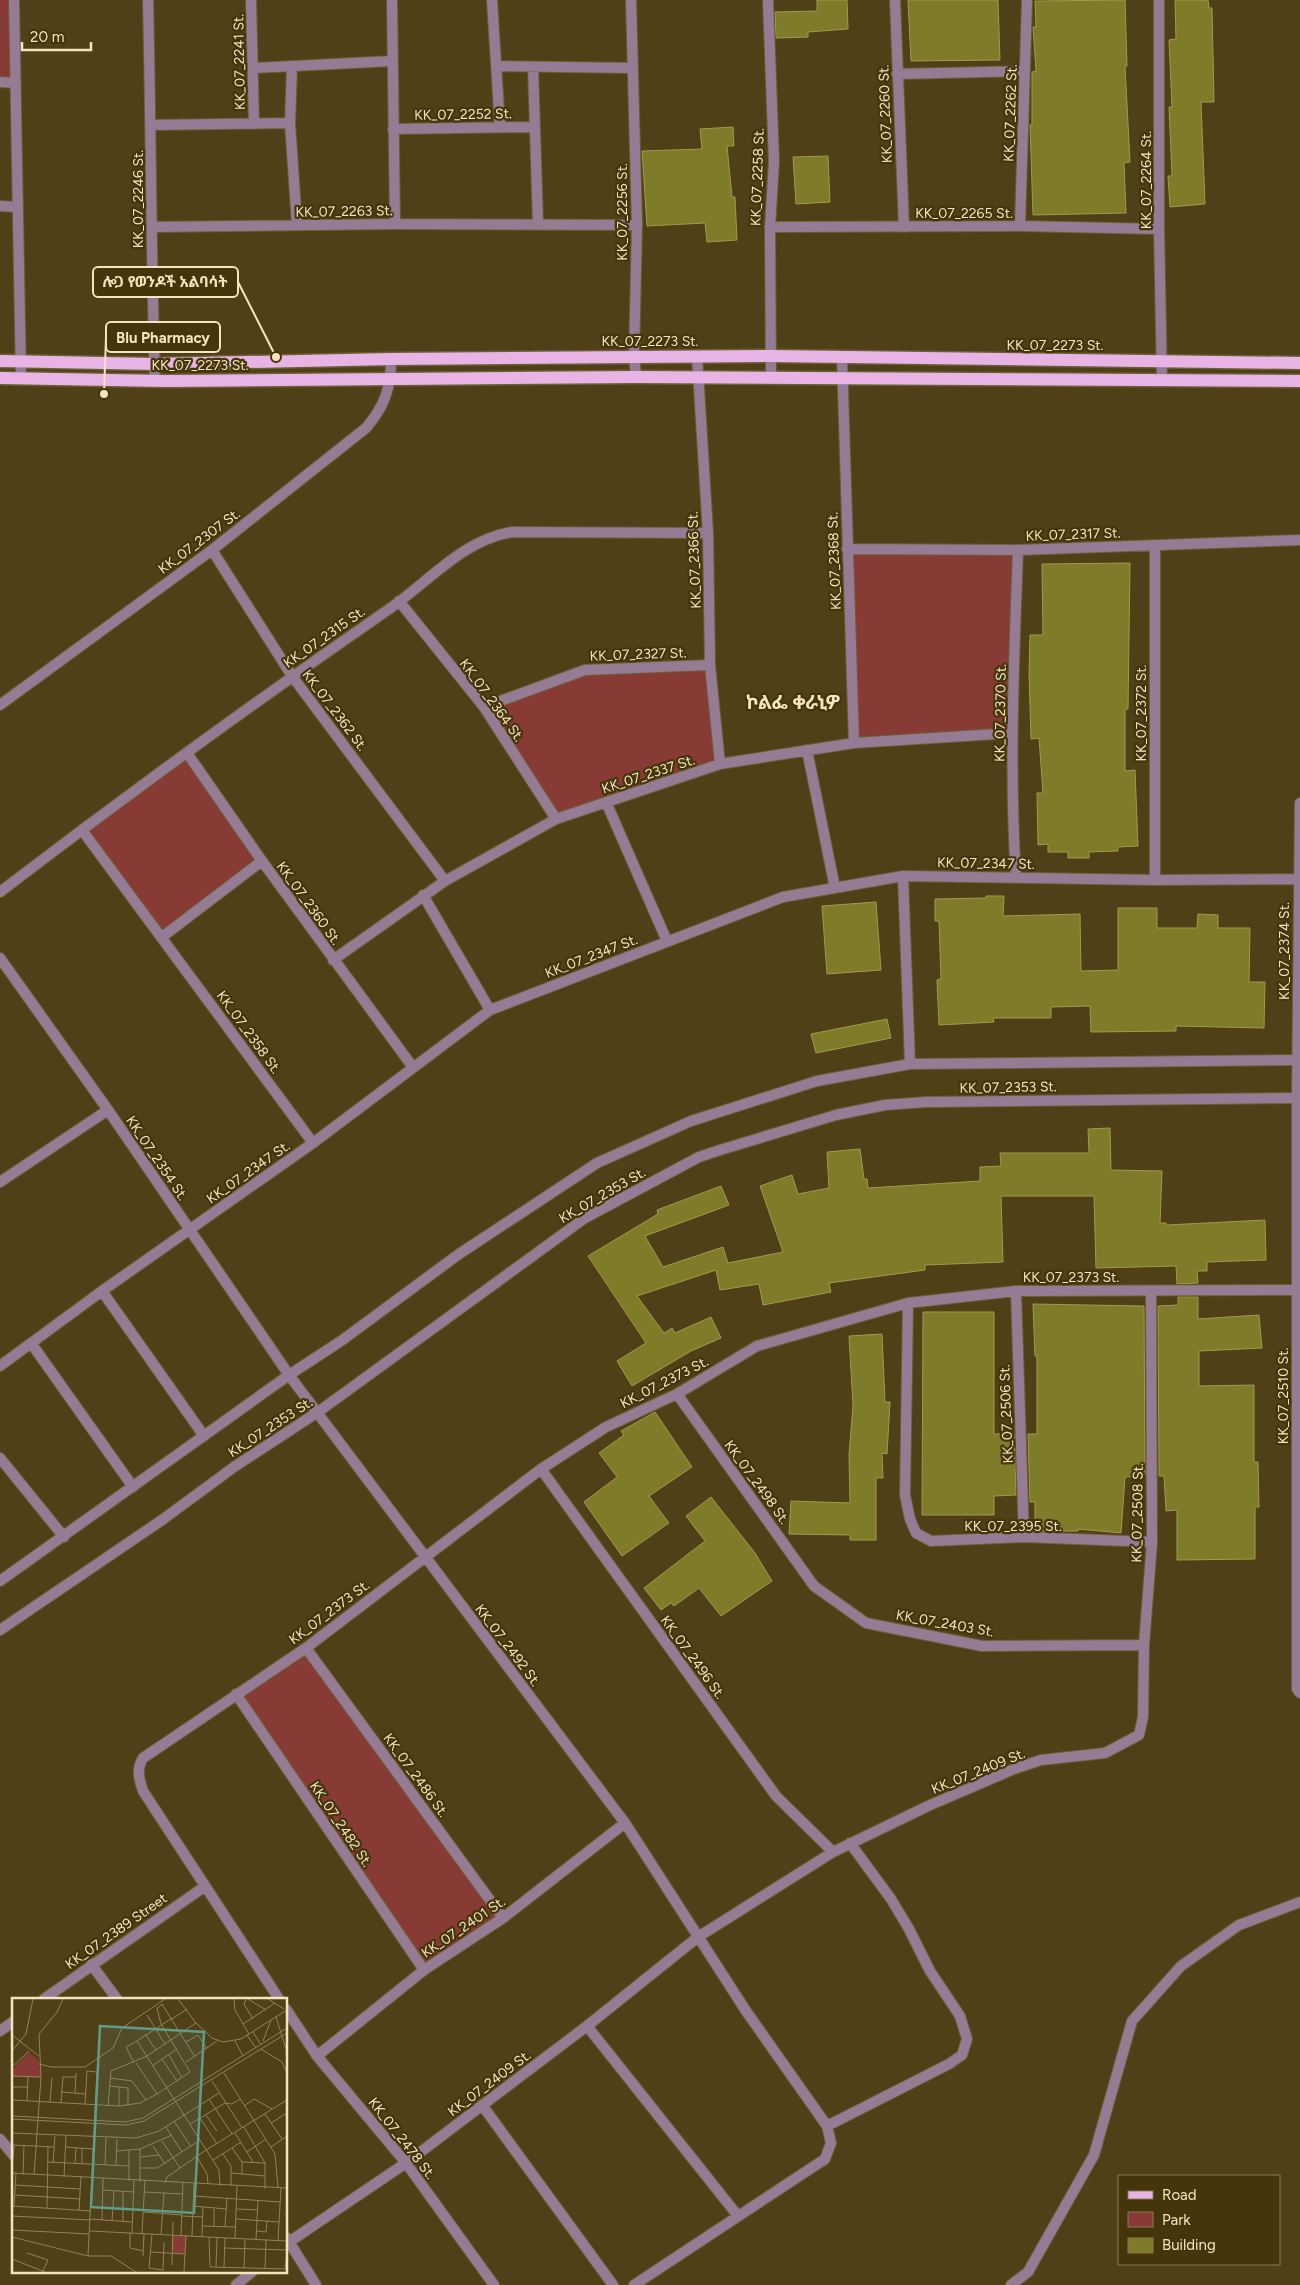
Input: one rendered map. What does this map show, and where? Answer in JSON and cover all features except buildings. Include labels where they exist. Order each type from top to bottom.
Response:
[{"type":"main road","name":"KK_07_2273 St.","points":[[0,361],[155,364],[391,359],[771,356],[1300,363]]},
{"type":"main road","name":"KK_07_2273 St.","points":[[0,378],[155,381],[636,377],[1300,381]]},
{"type":"street","points":[[14,0],[20,378]]},
{"type":"street","name":"KK_07_2246 St.","points":[[148,0],[155,381]]},
{"type":"street","name":"KK_07_2241 St.","points":[[252,0],[254,124]]},
{"type":"street","points":[[392,0],[395,224]]},
{"type":"street","points":[[492,0],[500,127]]},
{"type":"street","name":"KK_07_2256 St.","points":[[631,0],[637,225],[634,356],[636,377]]},
{"type":"street","name":"KK_07_2258 St.","points":[[768,0],[774,161],[770,226],[771,379]]},
{"type":"street","name":"KK_07_2260 St.","points":[[895,0],[904,227]]},
{"type":"street","name":"KK_07_2262 St.","points":[[1020,226],[1027,0]]},
{"type":"street","name":"KK_07_2264 St.","points":[[1160,0],[1159,230],[1162,381]]},
{"type":"street","points":[[252,68],[392,61]]},
{"type":"street","points":[[292,66],[290,124],[297,225]]},
{"type":"street","points":[[497,66],[634,68]]},
{"type":"street","points":[[533,67],[538,224]]},
{"type":"street","points":[[897,74],[1025,71]]},
{"type":"street","points":[[0,82],[16,83]]},
{"type":"street","points":[[151,125],[290,124]]},
{"type":"street","name":"KK_07_2252 St.","points":[[393,129],[534,127]]},
{"type":"street","points":[[0,206],[16,206]]},
{"type":"street","name":"KK_07_2263 St.","points":[[151,227],[395,224],[637,225]]},
{"type":"street","name":"KK_07_2265 St.","points":[[770,226],[1020,226],[1159,230]]},
{"type":"street","name":"KK_07_2366 St.","points":[[697,356],[708,533],[710,665],[720,764]]},
{"type":"street","name":"KK_07_2368 St.","points":[[842,358],[854,743]]},
{"type":"street","name":"KK_07_2307 St.","points":[[0,705],[212,550],[366,428],[381,411],[391,378],[391,359]]},
{"type":"street","name":"KK_07_2315 St.","points":[[0,892],[292,676],[400,602],[471,547],[493,535],[512,532],[708,533]]},
{"type":"street","name":"KK_07_2317 St.","points":[[848,549],[1018,550],[1300,540]]},
{"type":"street","name":"KK_07_2372 St.","points":[[1155,546],[1155,880]]},
{"type":"street","name":"KK_07_2362 St.","points":[[212,550],[292,676],[445,881]]},
{"type":"street","name":"KK_07_2370 St.","points":[[1016,877],[1012,733],[1018,550]]},
{"type":"street","name":"KK_07_2364 St.","points":[[400,602],[484,707],[556,819]]},
{"type":"street","name":"KK_07_2327 St.","points":[[484,707],[584,670],[710,665]]},
{"type":"street","name":"KK_07_2337 St.","points":[[333,960],[445,881],[556,819],[606,802],[720,764],[854,743],[1012,733]]},
{"type":"street","points":[[806,750],[835,888]]},
{"type":"street","name":"KK_07_2360 St.","points":[[187,753],[333,960],[412,1066]]},
{"type":"street","points":[[606,802],[667,941]]},
{"type":"street","name":"KK_07_2374 St.","points":[[1298,1098],[1300,804]]},
{"type":"street","name":"KK_07_2358 St.","points":[[82,830],[313,1143]]},
{"type":"street","points":[[162,936],[262,861]]},
{"type":"street","points":[[903,876],[910,1064]]},
{"type":"street","name":"KK_07_2347 St.","points":[[0,1366],[102,1291],[313,1143],[412,1066],[490,1010],[783,897],[903,876],[1155,880],[1299,878]]},
{"type":"street","points":[[423,895],[490,1010]]},
{"type":"street","name":"KK_07_2354 St.","points":[[0,958],[108,1110],[289,1375]]},
{"type":"street","name":"KK_07_2353 St.","points":[[0,1581],[289,1375],[341,1341],[459,1254],[597,1163],[691,1121],[772,1093],[817,1080],[910,1064],[1299,1060]]},
{"type":"street","name":"KK_07_2353 St.","points":[[0,1630],[162,1520],[234,1467],[318,1412],[585,1218],[699,1157],[836,1115],[885,1105],[918,1102],[1298,1098]]},
{"type":"street","name":"KK_07_2510 St.","points":[[1298,1098],[1297,1690],[1300,1693]]},
{"type":"street","points":[[0,1182],[108,1110]]},
{"type":"street","name":"KK_07_2373 St.","points":[[204,1887],[143,1791],[138,1764],[143,1758],[306,1648],[424,1556],[541,1469],[606,1427],[677,1394],[757,1346],[908,1303],[1016,1291],[1298,1290]]},
{"type":"street","points":[[102,1291],[204,1436]]},
{"type":"street","name":"KK_07_2506 St.","points":[[1016,1291],[1024,1537]]},
{"type":"street","name":"KK_07_2508 St.","points":[[1139,1735],[1143,1717],[1144,1645],[1152,1542],[1151,1291]]},
{"type":"street","name":"KK_07_2395 St.","points":[[908,1303],[905,1495],[910,1519],[916,1533],[931,1541],[1024,1537],[1152,1542]]},
{"type":"street","points":[[31,1344],[133,1487]]},
{"type":"street","name":"KK_07_2492 St.","points":[[289,1375],[625,1823],[746,2011],[827,2126]]},
{"type":"street","name":"KK_07_2498 St.","points":[[677,1394],[814,1586]]},
{"type":"street","points":[[0,1458],[64,1537]]},
{"type":"street","name":"KK_07_2496 St.","points":[[541,1469],[776,1796],[833,1852]]},
{"type":"street","name":"KK_07_2403 St.","points":[[814,1586],[866,1623],[982,1646],[1144,1645]]},
{"type":"street","name":"KK_07_2486 St.","points":[[306,1648],[503,1918]]},
{"type":"street","name":"KK_07_2482 St.","points":[[236,1694],[424,1970]]},
{"type":"street","name":"KK_07_2409 St.","points":[[288,2239],[406,2163],[587,2026],[698,1937],[833,1852],[928,1806],[1014,1769],[1041,1760],[1105,1753],[1139,1735]]},
{"type":"street","name":"KK_07_2401 St.","points":[[317,2056],[424,1970],[503,1918],[625,1823]]},
{"type":"street","points":[[634,2285],[825,2159],[831,2143],[827,2126],[949,2064],[962,2055],[967,2039],[960,2016],[930,1972],[910,1929],[891,1899],[850,1843]]},
{"type":"street","points":[[204,1887],[278,1998]]},
{"type":"street","name":"KK_07_2389 Street","points":[[45,1998],[91,1964],[204,1887]]},
{"type":"street","points":[[1011,2285],[1028,2272],[1094,2155],[1132,2021],[1181,1966],[1239,1925],[1300,1902]]},
{"type":"street","points":[[91,1964],[115,1998]]},
{"type":"street","name":"KK_07_2478 St.","points":[[288,2012],[317,2056],[406,2163],[494,2285]]},
{"type":"street","points":[[0,2031],[12,2022]]},
{"type":"street","points":[[587,2026],[738,2216]]},
{"type":"street","points":[[482,2105],[613,2285]]},
{"type":"street","points":[[0,2139],[12,2154]]},
{"type":"street","points":[[288,2242],[316,2285]]},
{"type":"street","points":[[236,2285],[252,2272]]},
{"type":"green space","points":[[0,0],[14,0],[16,83],[0,82]]},
{"type":"green space","points":[[847,549],[1018,550],[1012,733],[854,743]]},
{"type":"green space","points":[[585,665],[710,665],[720,764],[556,819],[484,707]]},
{"type":"green space","points":[[187,753],[262,861],[162,937],[82,830]]},
{"type":"green space","points":[[306,1648],[503,1918],[424,1970],[236,1694]]},
{"type":"place","name":"ሎጋ የወንዶች አልባሳት","points":[[276,357]]},
{"type":"place","name":"Blu Pharmacy","points":[[104,394]]},
{"type":"district","name":"ኮልፌ ቀራኒዎ","points":[[793,702]]}]
